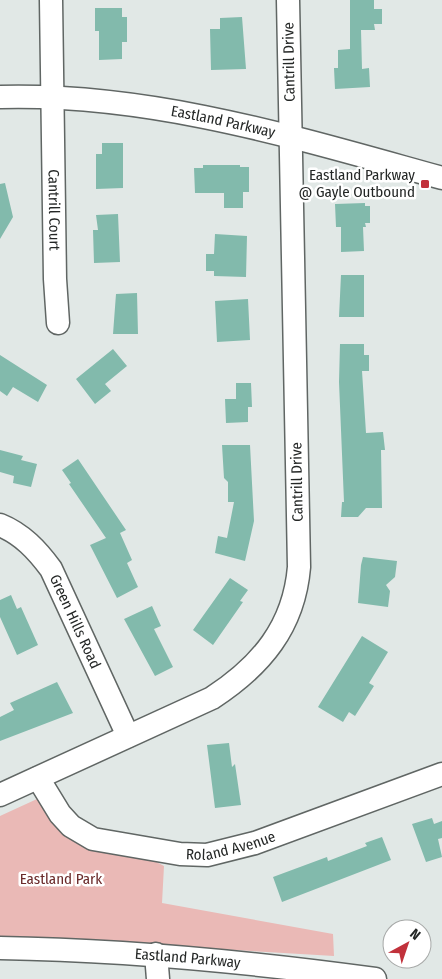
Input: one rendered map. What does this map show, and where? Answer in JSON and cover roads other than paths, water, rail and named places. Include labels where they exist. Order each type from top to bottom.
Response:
[{"type":"street","points":[[51,0],[53,97]]},
{"type":"street","name":"Cantrill Drive","points":[[0,795],[212,698],[236,683],[254,667],[270,648],[282,628],[294,597],[299,567],[288,0]]},
{"type":"street","name":"Eastland Parkway","points":[[0,97],[53,97],[152,106],[290,136],[442,178]]},
{"type":"street","name":"Cantrill Court","points":[[53,97],[55,278],[58,323]]},
{"type":"street","name":"Green Hills Road","points":[[0,525],[24,539],[51,568],[128,736]]},
{"type":"street","name":"Roland Avenue","points":[[38,778],[60,814],[71,826],[93,839],[180,854],[207,855],[255,843],[442,774]]},
{"type":"street","name":"Eastland Parkway","points":[[0,948],[82,949],[156,954],[250,962],[374,979]]},
{"type":"street","points":[[156,954],[158,979]]},
{"type":"place","name":"Eastland Parkway @ Gayle Outbound","points":[[425,184]]},
{"type":"park label","name":"Eastland Park","points":[[61,879]]}]
